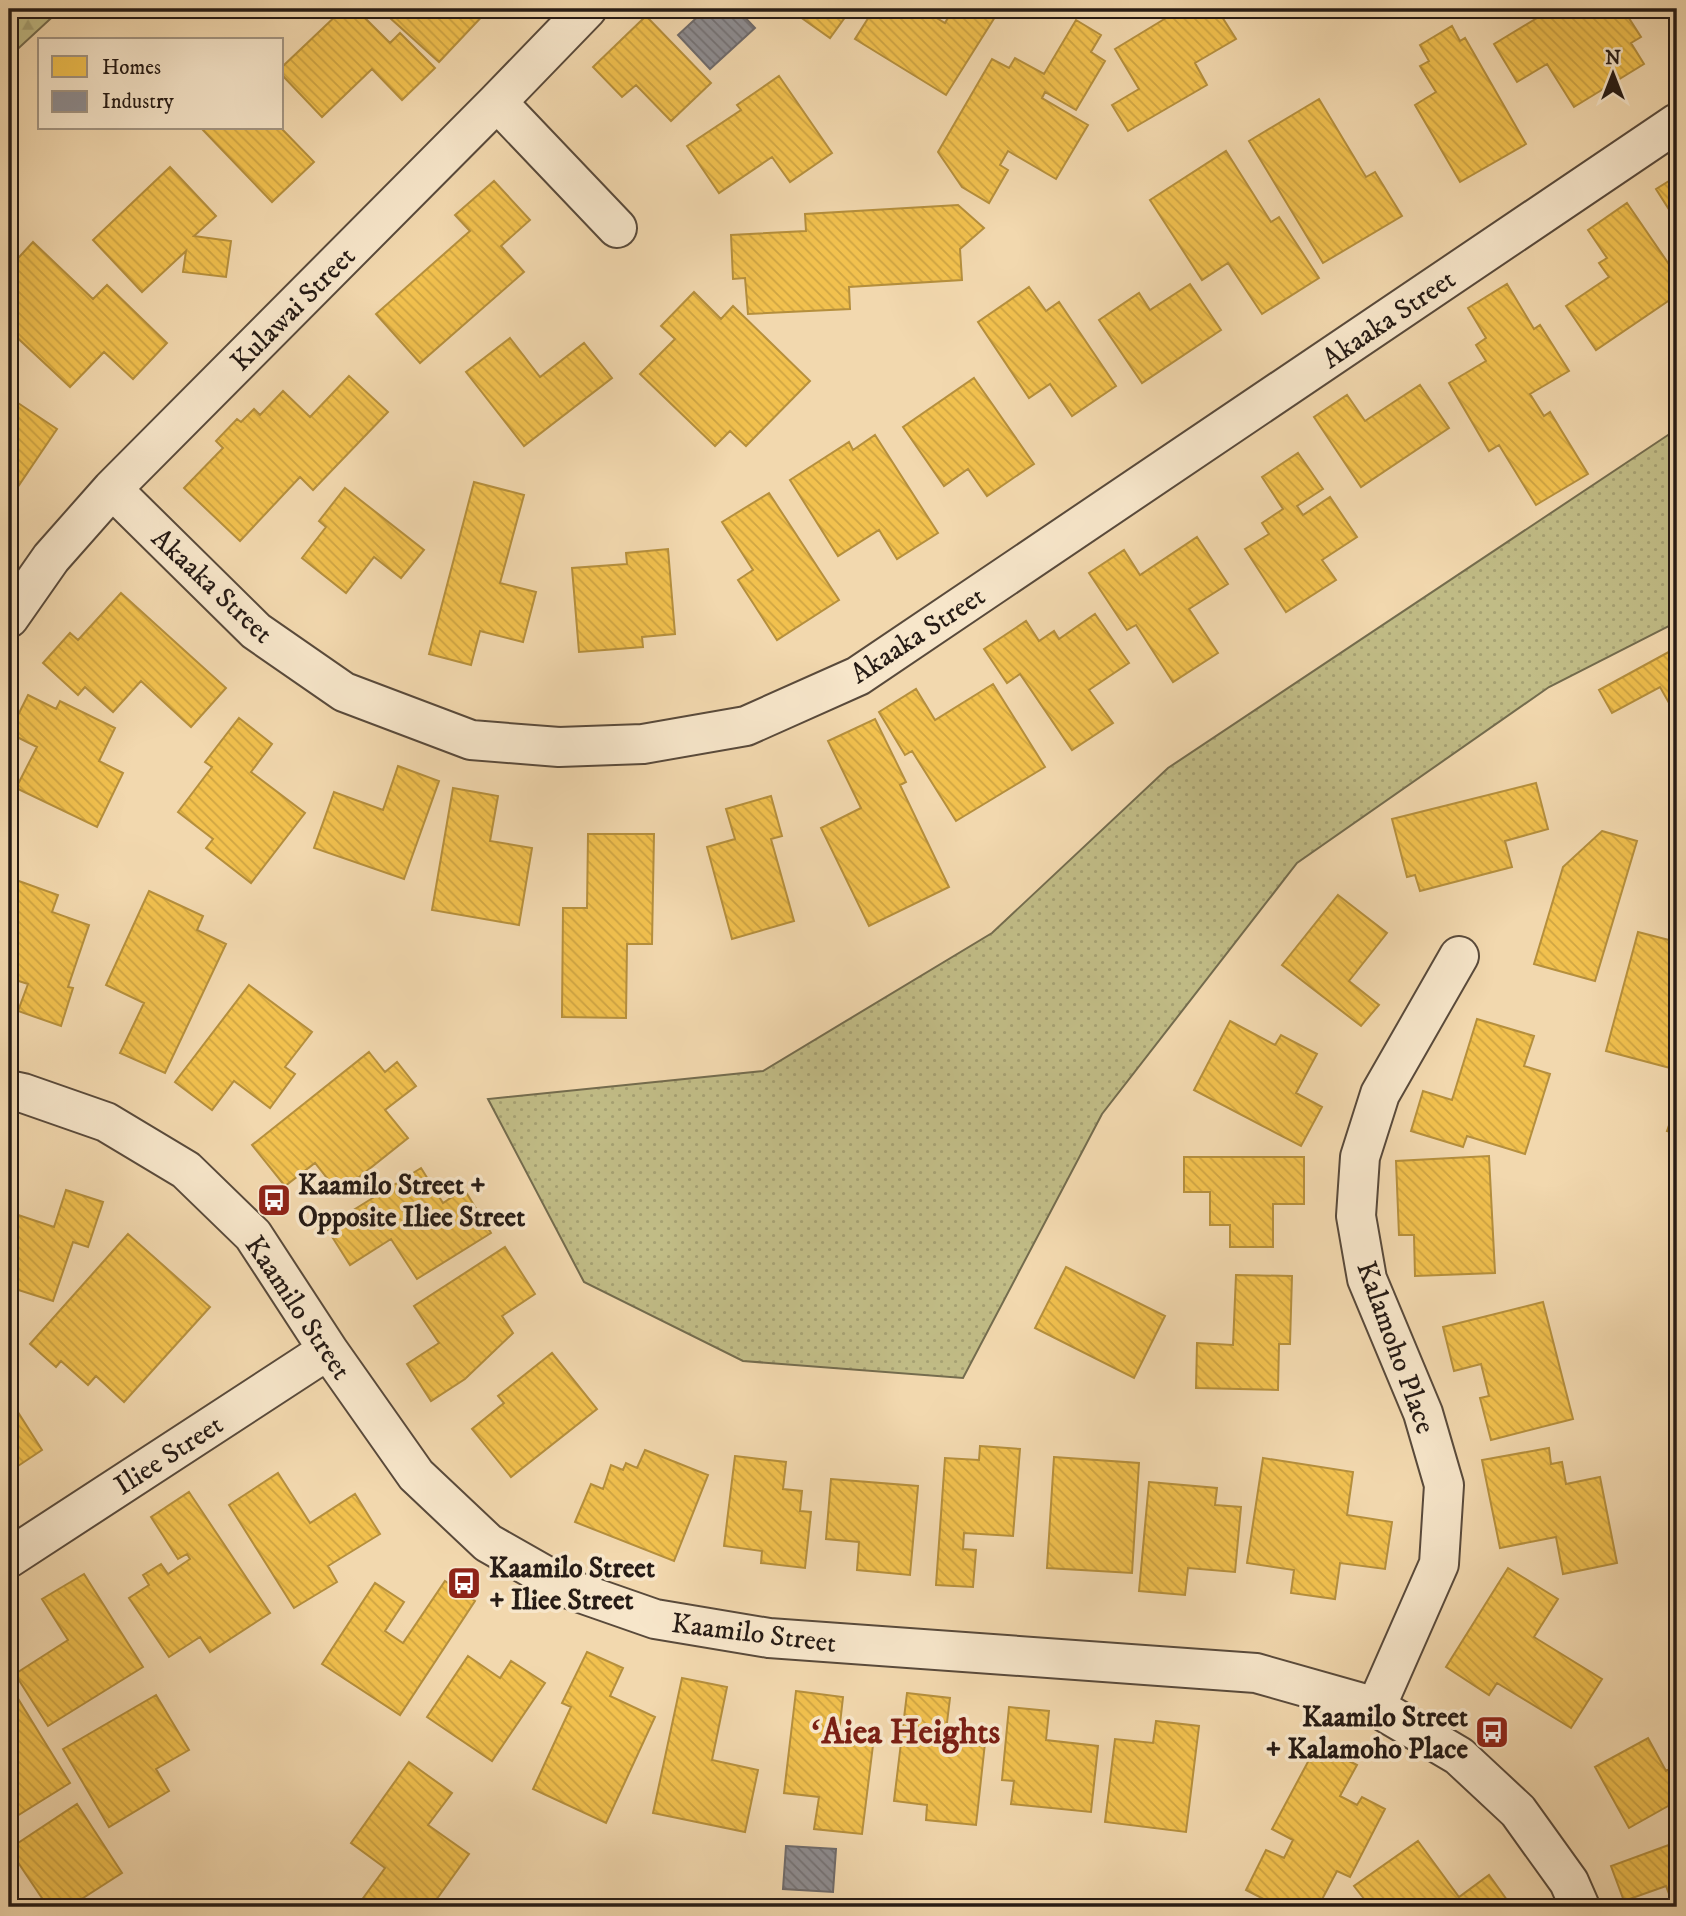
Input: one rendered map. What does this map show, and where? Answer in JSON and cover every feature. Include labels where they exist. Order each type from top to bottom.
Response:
[{"type":"street","name":"Kulawai Street","points":[[9,618],[51,558],[112,489],[587,9]]},
{"type":"street","points":[[497,102],[617,228]]},
{"type":"street","name":"Akaaka Street","points":[[112,489],[267,639],[344,692],[471,740],[559,747],[643,744],[746,726],[858,676],[1677,122]]},
{"type":"street","name":"Kalamoho Place","points":[[1376,1707],[1439,1564],[1444,1485],[1423,1413],[1367,1279],[1356,1216],[1360,1157],[1380,1094],[1459,956]]},
{"type":"street","name":"Kaamilo Street","points":[[9,1090],[106,1122],[186,1170],[253,1236],[327,1350],[416,1475],[488,1543],[569,1589],[655,1619],[769,1638],[1256,1672],[1376,1707],[1459,1756],[1518,1811],[1569,1882],[1580,1907]]},
{"type":"street","name":"Iliee Street","points":[[9,1558],[327,1350]]},
{"type":"green space","points":[[9,9],[61,9],[9,57]]},
{"type":"green space","points":[[1677,429],[1677,622],[1549,687],[1297,863],[1102,1114],[963,1378],[743,1361],[584,1282],[488,1099],[763,1071],[992,933],[1168,768]]},
{"type":"building: Homes","points":[[343,9],[356,9],[390,43],[400,33],[435,68],[402,100],[372,69],[322,117],[284,77],[284,65]]},
{"type":"building: Homes","points":[[380,9],[489,9],[439,62]]},
{"type":"building: Homes","points":[[789,9],[851,9],[830,38]]},
{"type":"building: Homes","points":[[874,9],[922,9],[945,23],[953,9],[1000,9],[946,95],[855,39]]},
{"type":"building: Homes","points":[[1160,9],[1217,9],[1236,39],[1195,63],[1207,85],[1128,131],[1112,105],[1139,89],[1115,49],[1166,18]]},
{"type":"building: Homes","points":[[1552,9],[1638,9],[1627,15],[1641,37],[1631,43],[1644,64],[1574,107],[1547,64],[1517,82],[1494,44]]},
{"type":"building: Homes","points":[[646,16],[711,83],[671,121],[636,85],[622,97],[593,67]]},
{"type":"building: Homes","points":[[1076,20],[1101,35],[1091,52],[1105,61],[1076,110],[1045,92],[1042,98],[1088,125],[1056,179],[1008,151],[1000,165],[1008,170],[989,203],[962,187],[938,152],[992,59],[1009,68],[1015,58],[1044,74]]},
{"type":"building: Homes","points":[[1452,26],[1460,41],[1465,38],[1526,144],[1460,182],[1415,105],[1436,92],[1420,66],[1429,61],[1420,45]]},
{"type":"building: Homes","points":[[779,76],[832,153],[790,182],[772,157],[719,193],[687,146],[741,110],[737,105]]},
{"type":"building: Homes","points":[[1319,99],[1366,177],[1375,172],[1402,216],[1323,263],[1249,141]]},
{"type":"building: Homes","points":[[203,130],[283,130],[314,162],[272,202]]},
{"type":"building: Homes","points":[[1226,151],[1271,222],[1279,217],[1319,278],[1262,314],[1228,263],[1202,280],[1150,200]]},
{"type":"building: Homes","points":[[170,167],[216,216],[194,236],[231,241],[226,277],[183,272],[186,251],[142,292],[93,240]]},
{"type":"building: Homes","points":[[1677,176],[1677,222],[1656,189]]},
{"type":"building: Homes","points":[[494,181],[530,220],[501,246],[524,272],[420,363],[376,314],[470,231],[455,215]]},
{"type":"building: Homes","points":[[1627,203],[1677,276],[1677,295],[1596,350],[1566,306],[1609,277],[1599,263],[1607,258],[1588,230]]},
{"type":"building: Homes","points":[[958,205],[984,228],[960,249],[962,280],[849,287],[850,309],[748,314],[745,278],[733,279],[731,235],[806,231],[805,214]]},
{"type":"building: Homes","points":[[33,242],[93,299],[107,285],[167,343],[133,379],[104,352],[70,387],[9,330],[9,268]]},
{"type":"building: Homes","points":[[1190,284],[1221,330],[1142,383],[1099,320],[1139,293],[1150,310]]},
{"type":"building: Homes","points":[[1507,284],[1534,329],[1540,325],[1569,371],[1530,394],[1544,416],[1550,412],[1588,474],[1536,505],[1499,445],[1489,451],[1449,383],[1486,361],[1476,345],[1486,338],[1468,308]]},
{"type":"building: Homes","points":[[1029,287],[1046,311],[1059,302],[1116,386],[1072,416],[1050,384],[1029,398],[978,322]]},
{"type":"building: Homes","points":[[694,292],[721,319],[733,306],[810,381],[746,446],[730,431],[715,446],[640,374],[675,339],[661,326]]},
{"type":"building: Homes","points":[[510,338],[540,377],[584,343],[612,378],[524,446],[466,372]]},
{"type":"building: Homes","points":[[349,376],[388,412],[313,490],[300,477],[240,541],[184,488],[223,448],[216,441],[237,419],[241,422],[254,409],[260,415],[283,391],[310,417]]},
{"type":"building: Homes","points":[[974,378],[1034,464],[987,496],[968,469],[944,486],[903,427]]},
{"type":"building: Homes","points":[[1420,385],[1449,428],[1361,487],[1314,417],[1347,395],[1365,421]]},
{"type":"building: Homes","points":[[9,397],[57,429],[9,500]]},
{"type":"building: Homes","points":[[875,435],[938,533],[897,559],[879,530],[838,556],[790,480],[849,442],[853,450]]},
{"type":"building: Homes","points":[[1298,453],[1323,489],[1297,506],[1303,515],[1330,497],[1357,537],[1322,560],[1336,580],[1286,612],[1245,549],[1269,534],[1262,523],[1283,509],[1262,477]]},
{"type":"building: Homes","points":[[474,482],[524,495],[500,583],[536,592],[523,642],[480,631],[471,665],[429,654]]},
{"type":"building: Homes","points":[[345,488],[424,550],[401,578],[374,557],[346,593],[302,558],[326,527],[319,521]]},
{"type":"building: Homes","points":[[769,493],[839,600],[777,640],[738,580],[753,570],[722,522]]},
{"type":"building: Homes","points":[[1197,537],[1228,584],[1189,609],[1218,653],[1173,682],[1136,625],[1127,630],[1089,573],[1124,550],[1140,575]]},
{"type":"building: Homes","points":[[668,549],[675,634],[642,637],[643,647],[579,652],[572,568],[627,564],[626,553]]},
{"type":"building: Homes","points":[[121,593],[226,688],[191,727],[141,681],[113,712],[85,687],[78,695],[43,663],[70,633],[78,640]]},
{"type":"building: Homes","points":[[1095,614],[1129,663],[1089,690],[1113,723],[1072,750],[1020,674],[1007,683],[984,649],[1026,621],[1039,641],[1054,631],[1059,639]]},
{"type":"building: Homes","points":[[1676,648],[1677,717],[1660,687],[1612,713],[1599,690]]},
{"type":"building: Homes","points":[[993,684],[1045,767],[956,821],[912,751],[905,755],[879,712],[916,689],[935,720]]},
{"type":"building: Homes","points":[[28,695],[56,709],[60,701],[115,728],[99,761],[123,773],[97,827],[16,788],[37,747],[9,733]]},
{"type":"building: Homes","points":[[239,718],[272,744],[251,772],[305,813],[251,883],[206,848],[213,839],[178,812],[212,767],[205,762]]},
{"type":"building: Homes","points":[[875,719],[906,782],[900,785],[949,887],[869,926],[821,828],[861,808],[828,741]]},
{"type":"building: Homes","points":[[398,766],[439,781],[404,879],[314,848],[334,792],[383,810]]},
{"type":"building: Homes","points":[[1536,783],[1548,829],[1505,841],[1512,867],[1420,891],[1415,875],[1407,877],[1392,819]]},
{"type":"building: Homes","points":[[453,788],[498,796],[490,841],[532,848],[519,925],[432,910]]},
{"type":"building: Homes","points":[[771,796],[782,836],[771,839],[794,921],[732,939],[707,847],[735,839],[726,809]]},
{"type":"building: Homes","points":[[1602,831],[1637,841],[1595,981],[1534,964],[1563,867]]},
{"type":"building: Homes","points":[[588,834],[654,834],[652,944],[627,944],[626,1018],[562,1017],[563,908],[587,908]]},
{"type":"building: Homes","points":[[16,880],[58,895],[52,912],[89,925],[68,987],[73,988],[61,1026],[18,1011],[28,984],[9,978],[9,902]]},
{"type":"building: Homes","points":[[149,891],[203,916],[197,930],[226,944],[165,1073],[120,1053],[144,1003],[106,985]]},
{"type":"building: Homes","points":[[1338,895],[1387,933],[1349,981],[1379,1005],[1361,1026],[1282,965]]},
{"type":"building: Homes","points":[[1638,932],[1677,942],[1677,1040],[1670,1068],[1606,1051]]},
{"type":"building: Homes","points":[[249,985],[312,1032],[285,1067],[295,1074],[270,1108],[234,1081],[212,1110],[175,1082]]},
{"type":"building: Homes","points":[[1477,1019],[1534,1036],[1524,1066],[1550,1074],[1525,1154],[1467,1136],[1463,1147],[1411,1131],[1423,1091],[1452,1100]]},
{"type":"building: Homes","points":[[1230,1021],[1275,1045],[1281,1035],[1317,1054],[1296,1093],[1322,1107],[1301,1146],[1194,1090]]},
{"type":"building: Homes","points":[[369,1052],[385,1072],[397,1062],[416,1086],[385,1110],[408,1138],[339,1193],[315,1163],[285,1186],[252,1145]]},
{"type":"building: Homes","points":[[1677,1102],[1677,1134],[1667,1131]]},
{"type":"building: Homes","points":[[1489,1156],[1495,1273],[1415,1276],[1414,1235],[1399,1235],[1396,1161]]},
{"type":"building: Homes","points":[[1184,1157],[1304,1157],[1304,1204],[1273,1204],[1273,1247],[1230,1247],[1230,1225],[1210,1225],[1210,1192],[1184,1192]]},
{"type":"building: Homes","points":[[421,1168],[443,1203],[464,1189],[491,1233],[417,1279],[391,1239],[350,1265],[326,1227]]},
{"type":"building: Homes","points":[[66,1190],[103,1202],[88,1247],[73,1242],[53,1301],[9,1287],[9,1212],[54,1227]]},
{"type":"building: Homes","points":[[128,1234],[210,1307],[124,1402],[96,1376],[88,1385],[61,1361],[56,1367],[30,1344]]},
{"type":"building: Homes","points":[[505,1247],[535,1294],[502,1316],[513,1333],[465,1379],[431,1401],[407,1364],[439,1343],[414,1306]]},
{"type":"building: Homes","points":[[1066,1267],[1165,1316],[1134,1378],[1035,1328]]},
{"type":"building: Homes","points":[[1236,1275],[1292,1276],[1290,1344],[1279,1344],[1278,1390],[1196,1388],[1197,1343],[1233,1345]]},
{"type":"building: Homes","points":[[1543,1302],[1573,1419],[1491,1440],[1480,1398],[1489,1396],[1481,1364],[1454,1371],[1443,1327]]},
{"type":"building: Homes","points":[[552,1353],[597,1409],[511,1477],[472,1429],[504,1403],[498,1396]]},
{"type":"building: Homes","points":[[9,1398],[42,1450],[9,1472]]},
{"type":"building: Homes","points":[[980,1446],[1020,1449],[1013,1536],[964,1533],[963,1549],[976,1550],[973,1587],[936,1585],[945,1458],[979,1460]]},
{"type":"building: Homes","points":[[1549,1448],[1551,1464],[1562,1462],[1566,1484],[1600,1477],[1617,1563],[1563,1574],[1556,1537],[1500,1548],[1482,1460]]},
{"type":"building: Homes","points":[[645,1450],[708,1475],[674,1561],[575,1522],[591,1484],[603,1489],[611,1465],[623,1470],[626,1463],[637,1468]]},
{"type":"building: Homes","points":[[735,1456],[786,1462],[783,1489],[802,1491],[800,1511],[811,1512],[805,1568],[761,1563],[762,1551],[724,1546]]},
{"type":"building: Homes","points":[[1054,1457],[1139,1463],[1132,1573],[1047,1568]]},
{"type":"building: Homes","points":[[1263,1458],[1353,1472],[1347,1515],[1392,1522],[1385,1569],[1340,1563],[1335,1599],[1291,1593],[1294,1570],[1247,1563]]},
{"type":"building: Homes","points":[[278,1473],[310,1523],[355,1494],[380,1534],[328,1566],[337,1582],[294,1608],[229,1505]]},
{"type":"building: Homes","points":[[831,1479],[918,1486],[910,1575],[857,1570],[859,1542],[826,1539]]},
{"type":"building: Homes","points":[[1149,1482],[1217,1488],[1215,1505],[1241,1507],[1235,1572],[1188,1568],[1185,1595],[1139,1591]]},
{"type":"building: Homes","points":[[189,1492],[270,1613],[210,1652],[200,1637],[169,1657],[129,1598],[149,1585],[143,1575],[161,1564],[168,1574],[190,1559],[187,1554],[178,1559],[151,1517]]},
{"type":"building: Homes","points":[[1508,1568],[1558,1599],[1534,1637],[1602,1679],[1571,1728],[1497,1683],[1489,1695],[1446,1667]]},
{"type":"building: Homes","points":[[84,1574],[143,1667],[48,1726],[15,1674],[68,1640],[42,1599]]},
{"type":"building: Homes","points":[[445,1581],[475,1601],[400,1715],[322,1664],[375,1583],[404,1602],[385,1631],[403,1643]]},
{"type":"building: Homes","points":[[587,1652],[623,1668],[610,1696],[655,1717],[606,1823],[533,1789],[571,1707],[562,1703]]},
{"type":"building: Homes","points":[[468,1656],[500,1678],[511,1661],[545,1683],[492,1761],[427,1717]]},
{"type":"building: Homes","points":[[682,1678],[727,1687],[712,1760],[758,1770],[745,1832],[653,1813]]},
{"type":"building: Homes","points":[[9,1684],[70,1783],[9,1821]]},
{"type":"building: Homes","points":[[796,1691],[843,1697],[839,1733],[874,1737],[862,1834],[814,1829],[819,1797],[784,1793]]},
{"type":"building: Homes","points":[[907,1693],[950,1698],[945,1739],[985,1743],[976,1825],[926,1820],[927,1805],[894,1801]]},
{"type":"building: Homes","points":[[156,1695],[189,1750],[156,1769],[169,1791],[109,1827],[63,1749]]},
{"type":"building: Homes","points":[[1009,1707],[1049,1711],[1046,1740],[1098,1746],[1091,1812],[1011,1804],[1014,1781],[1002,1780]]},
{"type":"building: Homes","points":[[1156,1721],[1199,1726],[1186,1832],[1105,1822],[1115,1739],[1153,1743]]},
{"type":"building: Homes","points":[[1648,1738],[1666,1771],[1677,1765],[1677,1801],[1629,1828],[1595,1767]]},
{"type":"building: Homes","points":[[1317,1745],[1357,1765],[1340,1796],[1357,1805],[1362,1797],[1385,1809],[1350,1877],[1337,1871],[1318,1907],[1279,1907],[1246,1890],[1266,1850],[1284,1858],[1293,1840],[1272,1829]]},
{"type":"building: Homes","points":[[409,1762],[452,1793],[428,1825],[469,1854],[431,1907],[369,1907],[361,1901],[385,1868],[351,1843]]},
{"type":"building: Homes","points":[[77,1804],[122,1873],[69,1907],[48,1907],[9,1849]]},
{"type":"building: Homes","points":[[1418,1841],[1459,1897],[1489,1875],[1512,1907],[1364,1907],[1368,1904],[1354,1886]]},
{"type":"building: Homes","points":[[1677,1842],[1677,1907],[1674,1907],[1666,1886],[1624,1901],[1611,1866]]},
{"type":"building: Homes","points":[[1102,1899],[1180,1905],[1180,1907],[1102,1907]]},
{"type":"building: Industry","points":[[706,9],[737,9],[755,28],[710,69],[678,35]]},
{"type":"building: Industry","points":[[786,1846],[836,1849],[833,1892],[783,1889]]},
{"type":"place","name":"Kaamilo Street + Opposite Iliee Street","points":[[274,1200]]},
{"type":"place","name":"Kaamilo Street + Iliee Street","points":[[464,1583]]},
{"type":"place","name":"Kaamilo Street + Kalamoho Place","points":[[1492,1732]]},
{"type":"district","name":"ʻAiea Heights","points":[[905,1731]]}]
